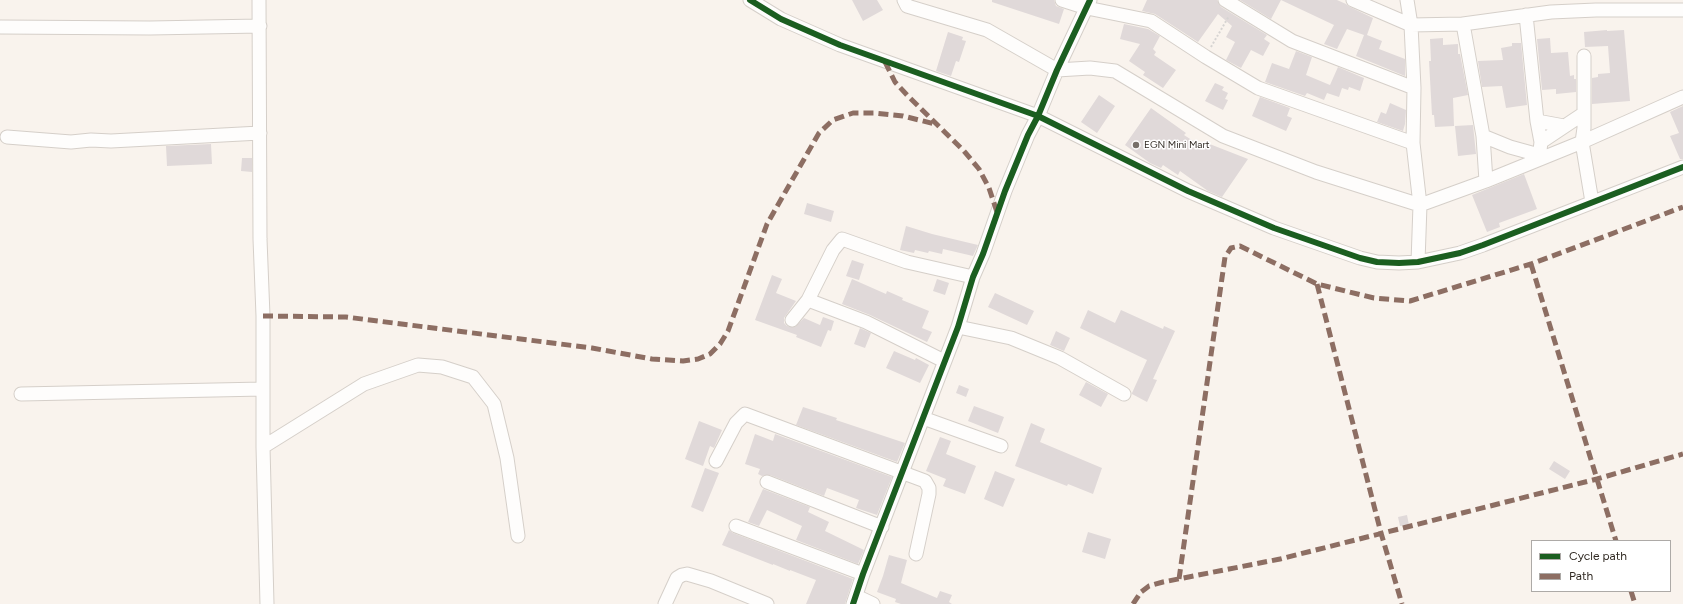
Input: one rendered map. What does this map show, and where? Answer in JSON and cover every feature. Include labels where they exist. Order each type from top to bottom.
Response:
[{"type":"street","points":[[260,0],[260,239],[267,604]]},
{"type":"street","points":[[750,0],[781,18],[840,45],[1038,116],[1188,191],[1274,228],[1360,258],[1399,263],[1418,262],[1442,258],[1484,245],[1683,167]]},
{"type":"street","points":[[904,0],[906,6],[987,30],[1057,70],[1090,68],[1115,71],[1223,136],[1316,172],[1420,205],[1486,181],[1539,157],[1582,142],[1683,97]]},
{"type":"street","points":[[1062,0],[1089,4],[1151,21],[1206,57],[1258,88],[1413,143]]},
{"type":"street","points":[[1353,0],[1410,25],[1463,24],[1551,12],[1596,10],[1683,10]]},
{"type":"street","points":[[1407,0],[1414,88],[1413,143],[1420,205],[1418,262]]},
{"type":"street","points":[[873,604],[855,600],[863,574],[958,327],[973,277],[1014,170],[1057,70],[1089,4]]},
{"type":"street","points":[[1230,4],[1292,41],[1414,88]]},
{"type":"street","points":[[1526,16],[1537,121],[1541,142],[1539,157]]},
{"type":"street","points":[[1463,24],[1483,136],[1486,181]]},
{"type":"street","points":[[0,27],[150,28],[260,26]]},
{"type":"street","points":[[1584,56],[1584,128],[1582,142],[1592,202]]},
{"type":"street","points":[[1541,142],[1584,114]]},
{"type":"street","points":[[1537,121],[1564,126]]},
{"type":"street","points":[[7,137],[71,142],[260,133]]},
{"type":"street","points":[[1483,136],[1539,157]]},
{"type":"street","points":[[792,320],[808,300],[833,250],[842,239],[907,262],[973,277]]},
{"type":"street","points":[[808,300],[866,322],[944,361]]},
{"type":"street","points":[[958,327],[1011,338],[1060,358],[1124,394]]},
{"type":"street","points":[[263,447],[364,384],[418,365],[442,367],[473,377],[494,404],[507,458],[518,536]]},
{"type":"street","points":[[20,394],[263,389]]},
{"type":"street","points":[[716,461],[736,423],[745,414],[925,480],[929,488],[928,501],[916,554]]},
{"type":"street","points":[[923,418],[1001,446]]},
{"type":"street","points":[[767,482],[882,527]]},
{"type":"street","points":[[736,526],[863,574]]},
{"type":"street","points":[[665,604],[676,578],[687,574],[711,581],[766,604]]},
{"type":"path","points":[[1206,57],[1230,4]]},
{"type":"building","points":[[852,0],[877,0],[883,10],[863,21]]},
{"type":"building","points":[[992,0],[1054,0],[1056,6],[1064,9],[1059,24],[992,2]]},
{"type":"building","points":[[1147,0],[1217,0],[1221,7],[1267,35],[1264,39],[1270,43],[1263,56],[1251,50],[1241,68],[1226,60],[1235,42],[1226,37],[1232,26],[1218,14],[1198,42],[1155,14],[1142,11]]},
{"type":"building","points":[[1240,0],[1281,0],[1271,19]]},
{"type":"building","points":[[1281,0],[1337,0],[1373,18],[1367,35],[1382,41],[1379,49],[1405,59],[1405,76],[1356,56],[1364,35],[1347,29],[1337,49],[1324,44],[1334,25]]},
{"type":"building","points":[[1124,24],[1148,29],[1160,36],[1153,49],[1156,52],[1154,55],[1176,70],[1163,88],[1143,75],[1145,72],[1129,61],[1140,44],[1120,39]]},
{"type":"building","points":[[1624,30],[1630,101],[1592,104],[1592,78],[1598,77],[1598,74],[1610,73],[1608,46],[1585,47],[1584,32]]},
{"type":"building","points":[[948,32],[963,37],[962,40],[966,41],[959,62],[956,61],[951,76],[936,71]]},
{"type":"building","points":[[1443,38],[1443,45],[1458,44],[1458,54],[1460,54],[1468,95],[1453,98],[1454,126],[1435,127],[1434,115],[1432,115],[1429,61],[1431,61],[1430,39]]},
{"type":"building","points":[[1550,38],[1551,53],[1568,52],[1570,76],[1574,75],[1574,79],[1576,79],[1576,92],[1556,94],[1556,89],[1542,90],[1537,39]]},
{"type":"building","points":[[1512,43],[1521,43],[1527,105],[1506,108],[1502,86],[1482,87],[1478,61],[1503,60],[1501,48],[1512,46]]},
{"type":"building","points":[[1296,51],[1312,57],[1306,75],[1330,85],[1338,67],[1364,78],[1360,91],[1349,87],[1348,90],[1342,88],[1339,97],[1327,93],[1324,100],[1307,93],[1305,96],[1265,82],[1272,63],[1289,69]]},
{"type":"building","points":[[1215,83],[1224,87],[1222,90],[1228,93],[1225,99],[1228,100],[1223,110],[1205,101]]},
{"type":"building","points":[[1099,95],[1115,106],[1097,133],[1081,122]]},
{"type":"building","points":[[1260,97],[1290,108],[1287,116],[1292,118],[1286,131],[1252,116]]},
{"type":"building","points":[[1390,103],[1406,110],[1403,131],[1377,122],[1381,112],[1386,114]]},
{"type":"building","points":[[1683,106],[1683,159],[1680,159],[1670,136],[1679,133],[1670,112]]},
{"type":"building","points":[[1151,108],[1186,133],[1184,135],[1204,148],[1207,143],[1248,159],[1222,197],[1208,191],[1180,171],[1178,175],[1163,165],[1161,168],[1150,163],[1125,145]]},
{"type":"building","points":[[1473,125],[1476,154],[1458,156],[1455,126]]},
{"type":"building","points":[[211,144],[212,164],[167,166],[166,146]]},
{"type":"building","points":[[242,158],[252,158],[252,172],[241,171]]},
{"type":"building","points":[[1524,174],[1537,209],[1499,223],[1500,227],[1487,232],[1472,195]]},
{"type":"building","points":[[807,203],[834,211],[831,222],[804,214]]},
{"type":"building","points":[[906,226],[978,245],[973,256],[943,249],[942,254],[929,251],[928,253],[915,250],[914,253],[900,250]]},
{"type":"building","points":[[852,260],[864,264],[859,280],[846,276]]},
{"type":"building","points":[[772,275],[782,279],[776,293],[796,301],[784,318],[784,323],[787,326],[795,327],[804,318],[820,325],[823,317],[834,321],[831,331],[828,330],[821,347],[796,337],[797,335],[755,320]]},
{"type":"building","points":[[852,279],[886,294],[887,291],[903,298],[902,300],[929,311],[922,328],[932,332],[927,342],[870,315],[842,304]]},
{"type":"building","points":[[937,279],[949,283],[945,295],[933,291]]},
{"type":"building","points":[[995,293],[1034,311],[1027,325],[988,307]]},
{"type":"building","points":[[1088,310],[1115,323],[1121,310],[1163,329],[1164,326],[1175,331],[1153,379],[1157,380],[1147,402],[1132,393],[1147,360],[1080,328]]},
{"type":"building","points":[[860,328],[871,333],[865,348],[854,344]]},
{"type":"building","points":[[1056,331],[1070,338],[1064,351],[1050,345]]},
{"type":"building","points":[[894,351],[915,360],[916,358],[929,365],[920,383],[886,368]]},
{"type":"building","points":[[1086,382],[1108,394],[1101,407],[1079,395]]},
{"type":"building","points":[[959,385],[969,389],[966,397],[956,393]]},
{"type":"building","points":[[974,406],[1004,417],[998,433],[968,421]]},
{"type":"building","points":[[803,407],[837,418],[836,420],[905,443],[897,462],[796,425]]},
{"type":"building","points":[[699,421],[722,430],[714,448],[710,446],[703,466],[685,459]]},
{"type":"building","points":[[1031,423],[1045,429],[1040,442],[1102,468],[1093,494],[1068,484],[1067,486],[1015,466]]},
{"type":"building","points":[[755,434],[773,441],[775,434],[892,477],[877,515],[856,508],[859,500],[827,488],[824,496],[770,475],[762,476],[758,474],[760,469],[745,464]]},
{"type":"building","points":[[940,437],[951,441],[946,454],[976,466],[965,494],[943,486],[946,479],[926,471]]},
{"type":"building","points":[[1554,461],[1570,471],[1565,479],[1549,469]]},
{"type":"building","points":[[705,468],[719,473],[703,512],[691,507]]},
{"type":"building","points":[[995,471],[1015,479],[1003,507],[984,499]]},
{"type":"building","points":[[763,489],[810,507],[808,512],[829,522],[825,531],[864,550],[858,564],[796,540],[802,526],[767,510],[759,526],[748,522]]},
{"type":"building","points":[[1407,515],[1409,525],[1400,526],[1398,517]]},
{"type":"building","points":[[729,530],[733,533],[853,579],[845,604],[806,604],[816,580],[722,545]]},
{"type":"building","points":[[1088,532],[1111,539],[1105,559],[1082,552]]},
{"type":"building","points":[[889,555],[907,560],[901,583],[937,598],[940,591],[952,595],[949,602],[952,604],[901,604],[895,602],[896,599],[877,592]]},
{"type":"marked path","points":[[885,62],[895,82],[964,151],[979,169],[989,188],[997,212]]},
{"type":"marked path","points":[[263,316],[346,317],[592,348],[652,359],[683,361],[698,359],[710,354],[720,344],[728,331],[767,224],[819,133],[833,120],[853,113],[874,113],[903,116],[935,124]]},
{"type":"marked path","points":[[1179,579],[1225,257],[1231,248],[1240,246],[1317,284],[1374,298],[1410,301],[1531,264],[1683,207]]},
{"type":"marked path","points":[[1531,264],[1616,540]]},
{"type":"marked path","points":[[1317,284],[1381,533],[1402,604]]},
{"type":"marked path","points":[[1133,604],[1141,592],[1149,586],[1163,582],[1280,559],[1597,479],[1683,454]]},
{"type":"marked path","points":[[1631,592],[1635,604]]},
{"type":"cycle path","points":[[750,0],[781,19],[840,45],[1038,116],[1188,191],[1274,228],[1360,258],[1377,262],[1418,262],[1460,253],[1683,167]]},
{"type":"cycle path","points":[[853,604],[863,574],[958,327],[973,277],[983,254],[1005,191],[1028,135],[1090,0]]},
{"type":"place","name":"EGN Mini Mart","points":[[1136,145]]}]
